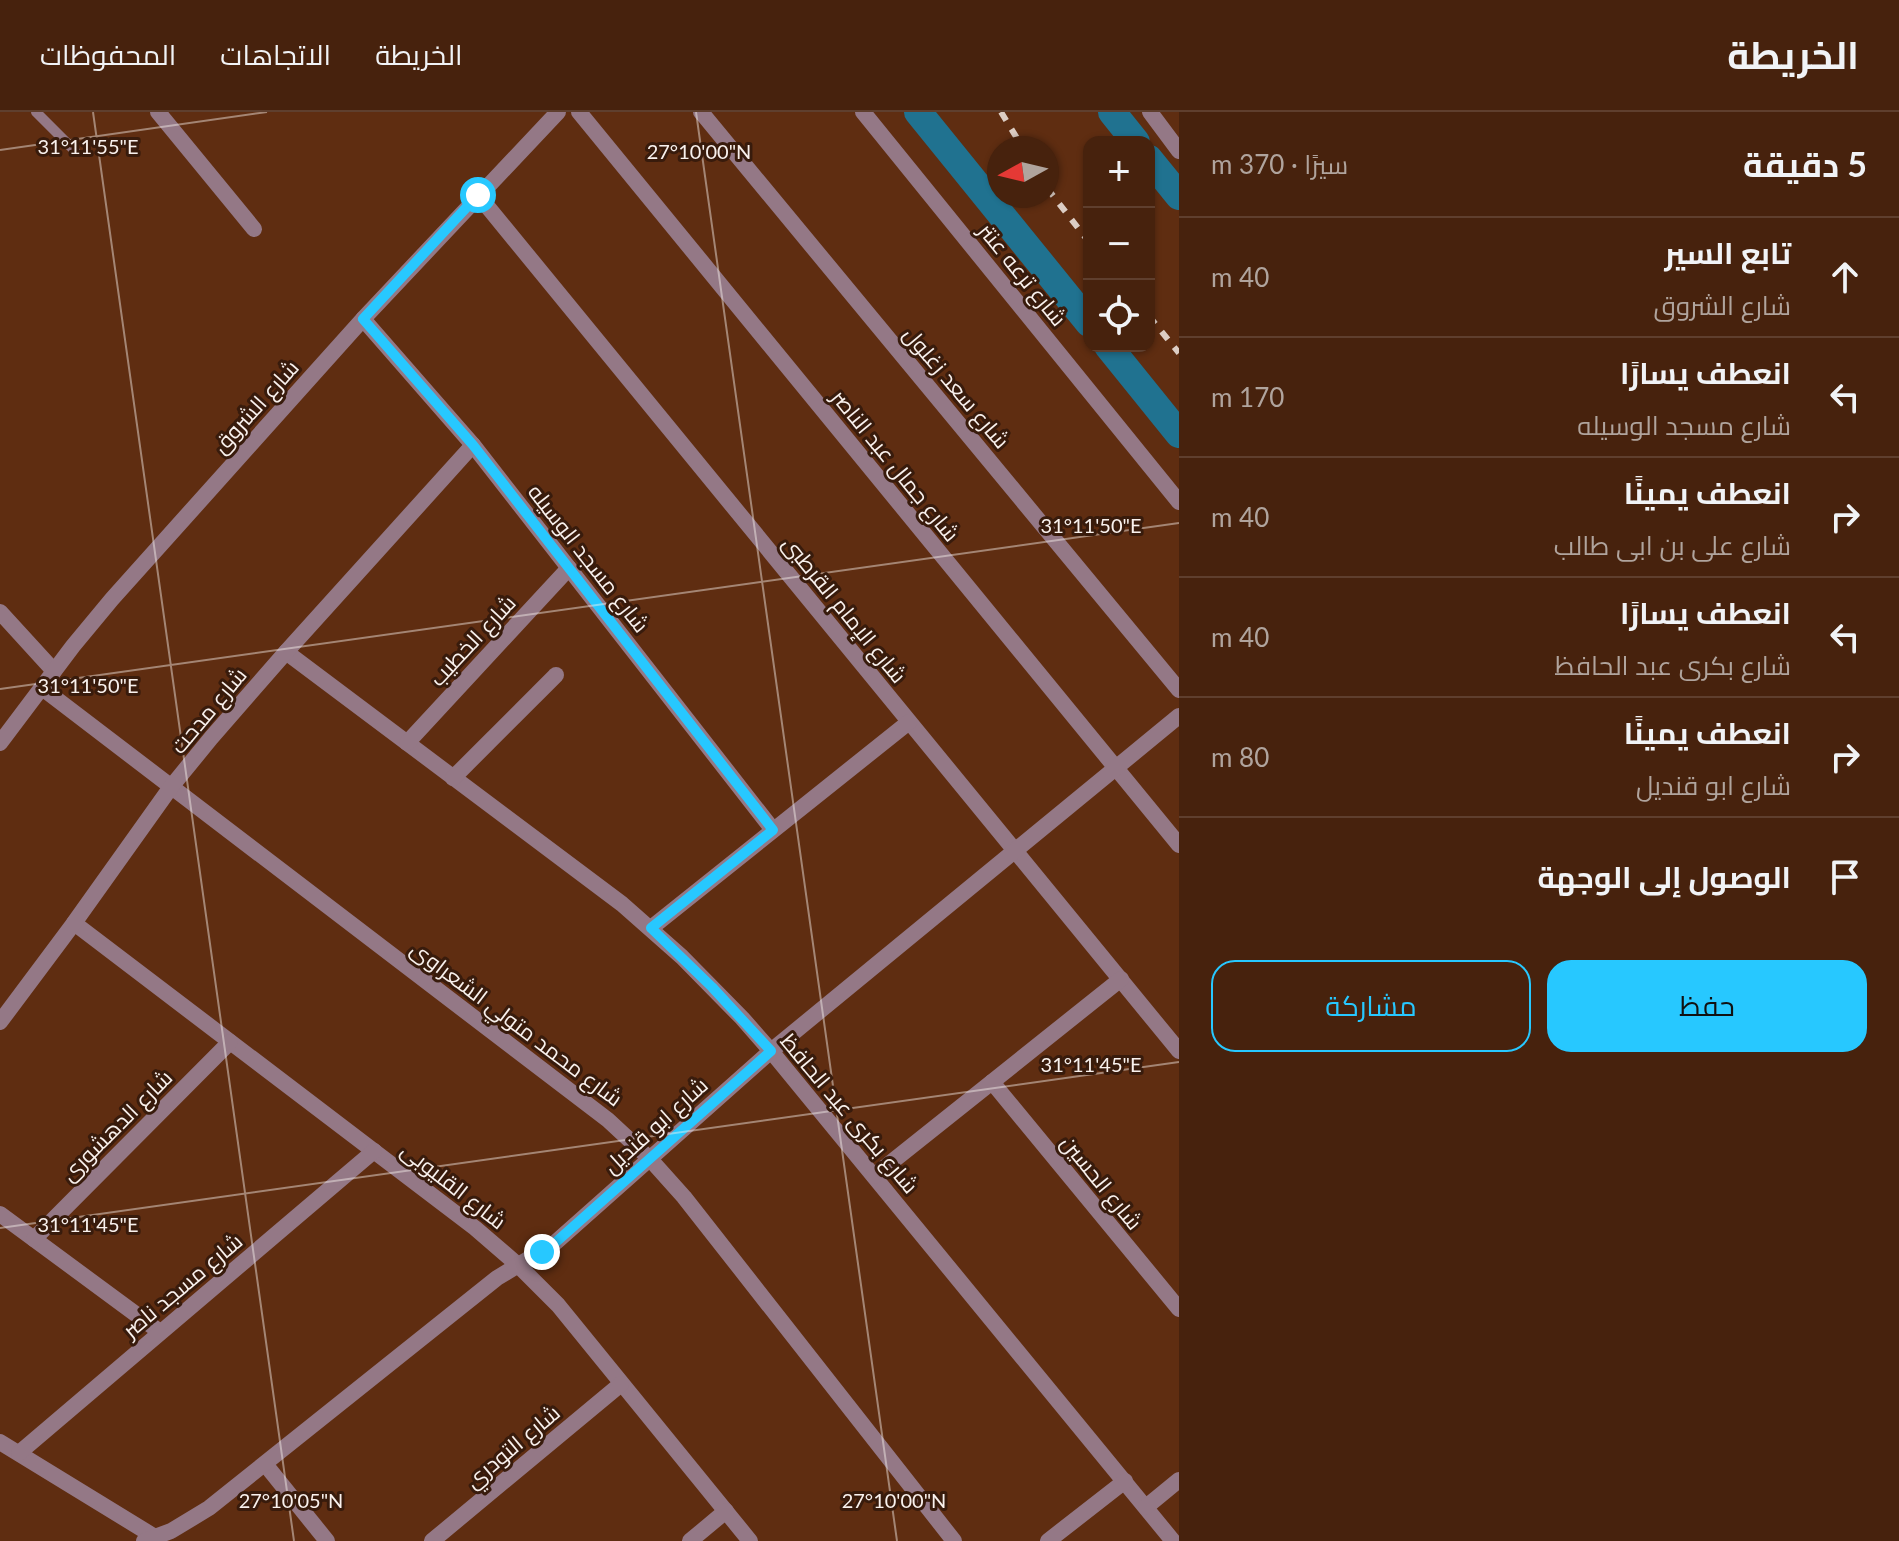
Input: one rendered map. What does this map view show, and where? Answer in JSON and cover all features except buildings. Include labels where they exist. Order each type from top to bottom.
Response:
[{"type":"street","points":[[158,112],[254,229]]},
{"type":"street","name":"شارع الشروق","points":[[0,743],[112,599],[363,319],[558,112]]},
{"type":"street","name":"شارع جمال عبد الناصر","points":[[579,112],[1179,845]]},
{"type":"street","name":"شارع سعد زغلول","points":[[701,112],[1179,690]]},
{"type":"street","name":"شارع ترعه عنتر","points":[[863,112],[1179,502]]},
{"type":"street","points":[[1150,112],[1179,151]]},
{"type":"street","name":"شارع الإمام القرطبى","points":[[478,195],[1179,1051]]},
{"type":"street","name":"شارع مسجد الوسيله","points":[[363,319],[473,445],[773,830]]},
{"type":"street","name":"شارع مدحت","points":[[0,1022],[171,787],[286,652],[473,445]]},
{"type":"street","name":"شارع الخطيب","points":[[407,743],[569,568]]},
{"type":"street","points":[[0,612],[54,671]]},
{"type":"street","name":"شارع بكرى عبد الحافظ","points":[[286,652],[622,904],[712,987],[771,1051],[1173,1541]]},
{"type":"street","points":[[453,778],[556,675]]},
{"type":"street","name":"شارع محمد متولي الشعراوى","points":[[42,688],[608,1120],[650,1159],[684,1197],[954,1541]]},
{"type":"street","name":"شارع ابو قنديل","points":[[161,1538],[209,1508],[497,1278],[556,1242],[771,1051],[1179,716]]},
{"type":"street","points":[[651,928],[909,722]]},
{"type":"street","name":"شارع القليوبى","points":[[74,923],[475,1228],[518,1265],[558,1305],[750,1541]]},
{"type":"street","points":[[874,1176],[1121,979]]},
{"type":"street","name":"شارع الدهشورى","points":[[34,1239],[230,1042]]},
{"type":"street","name":"شارع الحسين","points":[[992,1082],[1179,1309]]},
{"type":"street","name":"شارع مسجد ناصر","points":[[19,1453],[374,1151]]},
{"type":"street","points":[[0,1214],[160,1332]]},
{"type":"street","name":"شارع التودري","points":[[432,1541],[621,1384]]},
{"type":"street","points":[[0,1442],[161,1538]]},
{"type":"street","points":[[265,1464],[327,1541]]},
{"type":"street","points":[[1146,1507],[1179,1480]]},
{"type":"street","points":[[1048,1541],[1125,1481]]},
{"type":"street","points":[[690,1541],[726,1511]]},
{"type":"lane","points":[[36,112],[75,151]]},
{"type":"waterway","points":[[918,112],[1083,316]]},
{"type":"waterway","points":[[1112,112],[1131,136]]},
{"type":"waterway","points":[[1155,166],[1179,196]]},
{"type":"waterway","points":[[1113,352],[1179,434]]},
{"type":"railway","points":[[1001,112],[1016,136]]},
{"type":"railway","points":[[1059,203],[1083,234]]},
{"type":"railway","points":[[1155,323],[1179,353]]},
{"type":"route","points":[[478,195],[363,319],[473,445],[773,830],[651,928],[712,987],[771,1051],[542,1252]]}]
